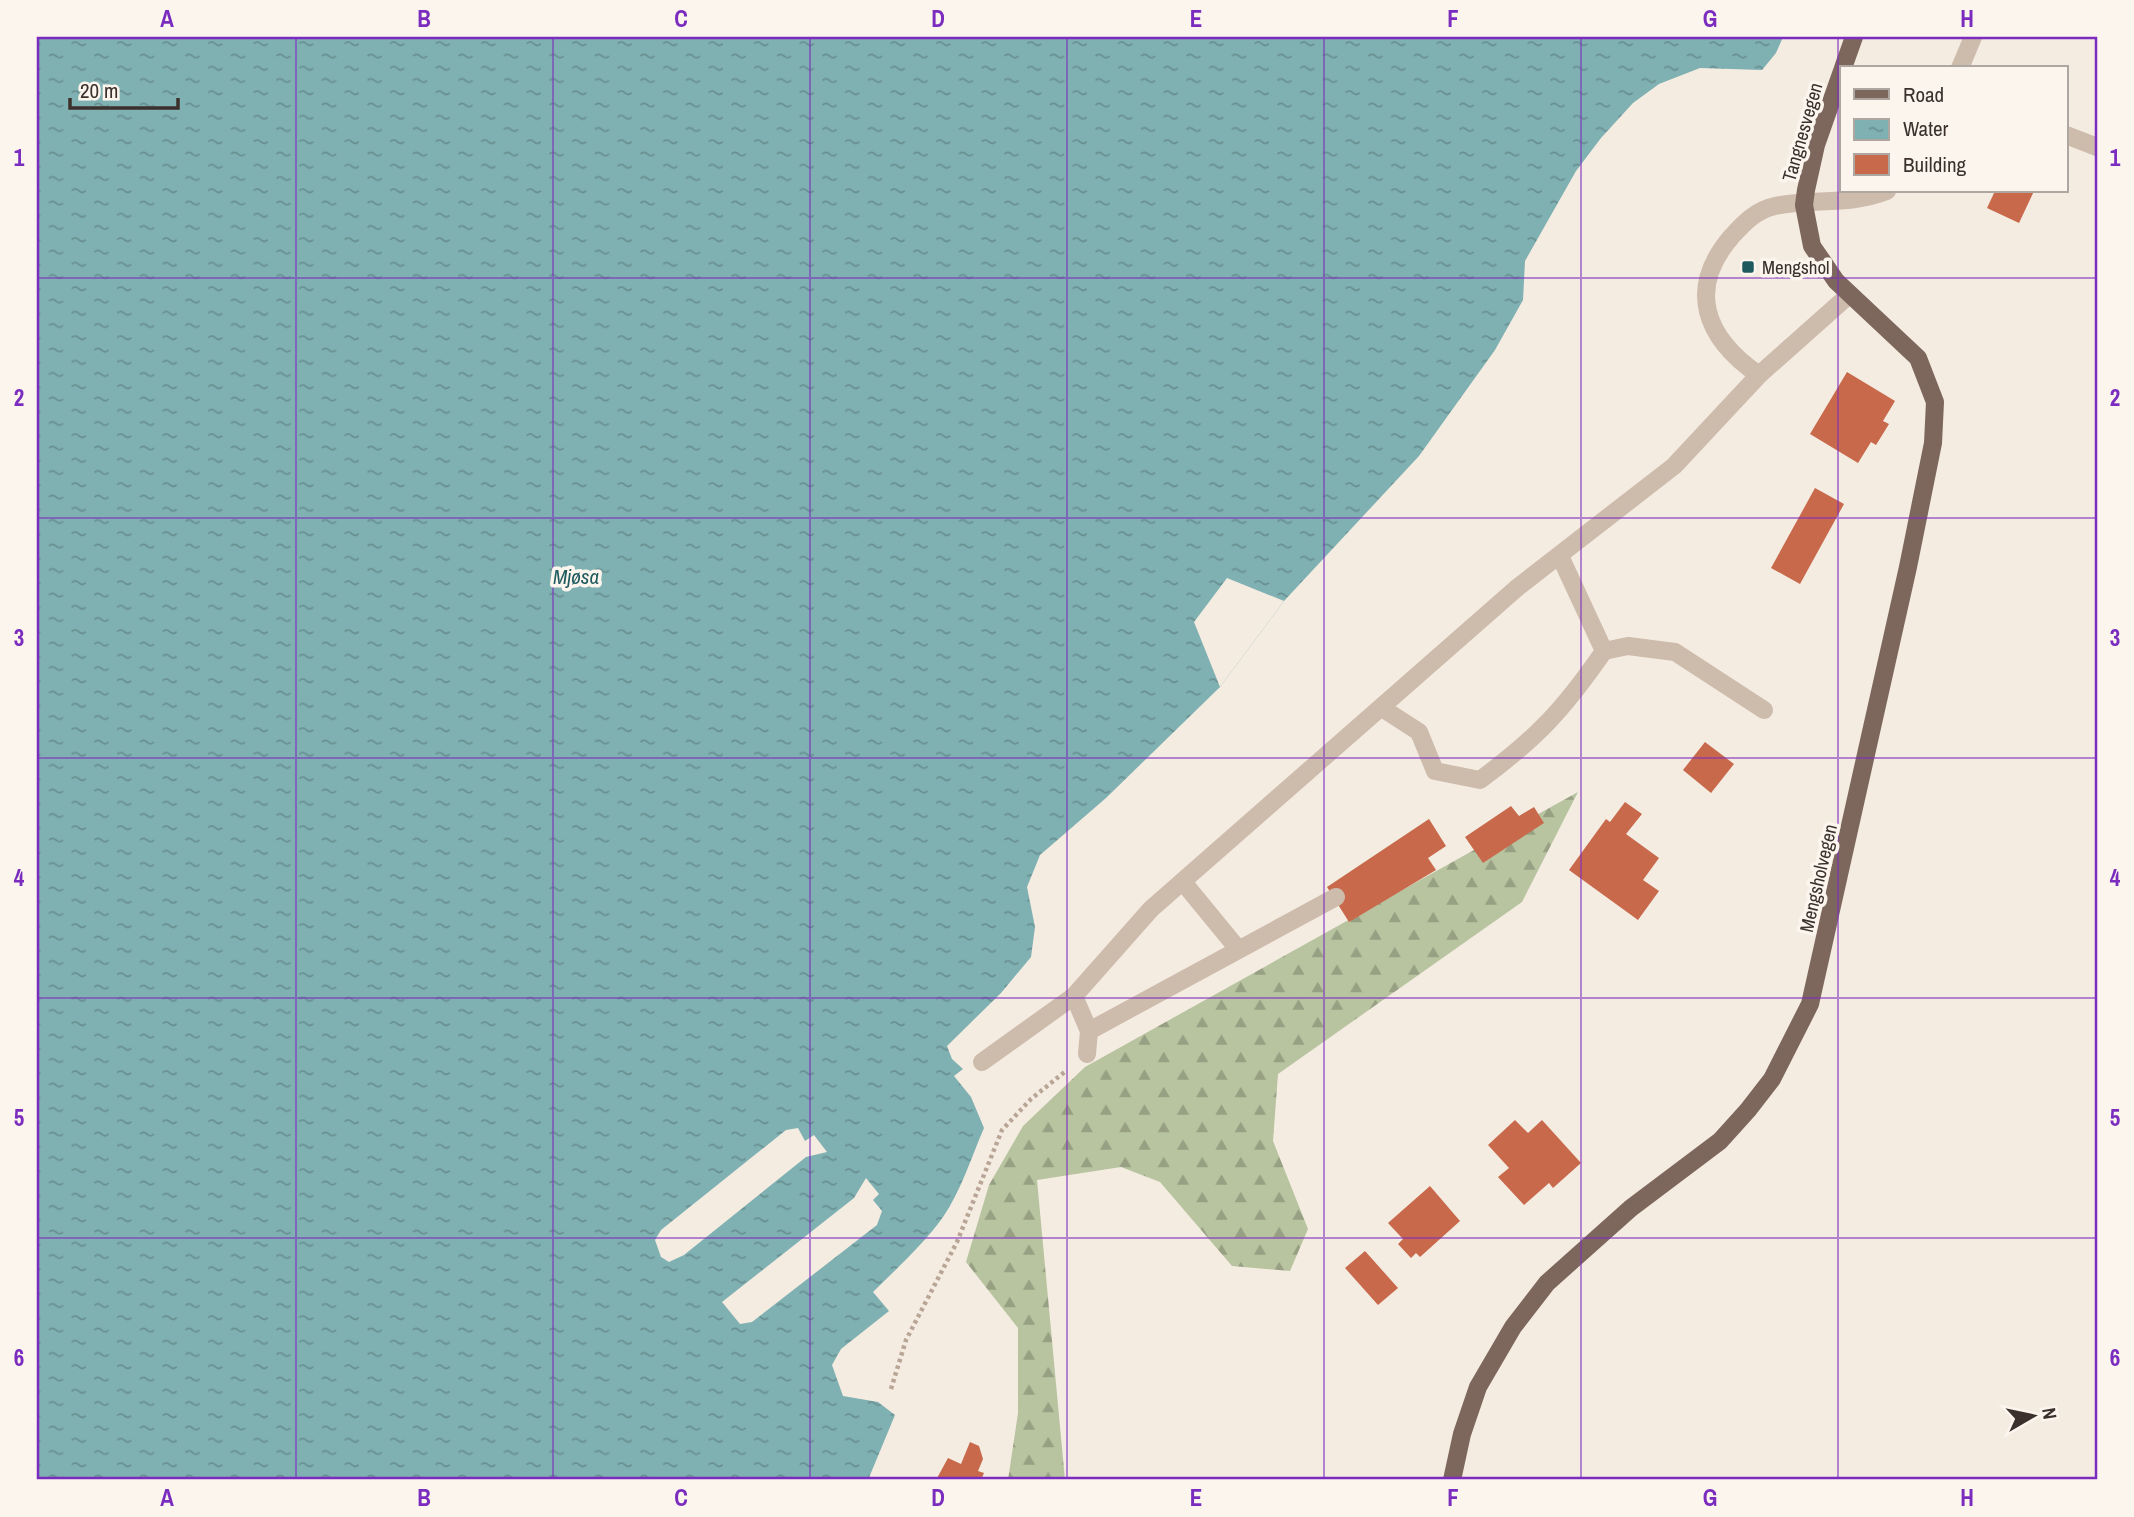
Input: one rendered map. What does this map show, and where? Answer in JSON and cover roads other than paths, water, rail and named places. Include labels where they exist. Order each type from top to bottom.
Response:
[{"type":"main road","name":"Tangnesvegen","points":[[1843,66],[1854,37]]},
{"type":"main road","name":"Tangnesvegen","points":[[1804,205],[1816,145],[1840,76]]},
{"type":"main road","name":"Mengsholvegen","points":[[1452,1480],[1462,1434],[1478,1387],[1513,1327],[1547,1283],[1632,1208],[1720,1141],[1772,1079],[1810,1004],[1877,712],[1933,443],[1935,402],[1918,358],[1903,341],[1849,295],[1821,262],[1812,246],[1804,205]]},
{"type":"lane","points":[[1960,66],[1973,37]]},
{"type":"lane","points":[[2068,136],[2097,147]]},
{"type":"lane","points":[[1759,375],[1737,360],[1713,326],[1703,296],[1716,254],[1748,218],[1774,206],[1869,198],[1884,192]]},
{"type":"lane","points":[[982,1062],[1074,996],[1152,909],[1518,587],[1674,466],[1759,375],[1849,295]]},
{"type":"lane","points":[[1560,556],[1604,651]]},
{"type":"lane","points":[[1382,708],[1419,732],[1435,771],[1480,780],[1528,746],[1561,710],[1604,651],[1628,646],[1675,652],[1764,710]]},
{"type":"lane","points":[[1183,882],[1238,949]]},
{"type":"lane","points":[[1089,1031],[1336,897]]},
{"type":"lane","points":[[1074,996],[1089,1031],[1087,1054]]},
{"type":"water","name":"Mjøsa","points":[[37,37],[1783,37],[1776,53],[1762,70],[1700,68],[1659,84],[1633,103],[1601,138],[1576,171],[1525,261],[1523,300],[1495,350],[1419,456],[1284,601],[1220,687],[1106,798],[1040,855],[1027,887],[1035,927],[1031,957],[1001,993],[947,1046],[952,1059],[963,1069],[954,1076],[971,1097],[984,1128],[949,1207],[935,1227],[873,1292],[889,1311],[841,1349],[832,1365],[843,1396],[878,1402],[895,1415],[868,1480],[37,1480]]},
{"type":"place","name":"Mengshol","points":[[1748,267]]}]
